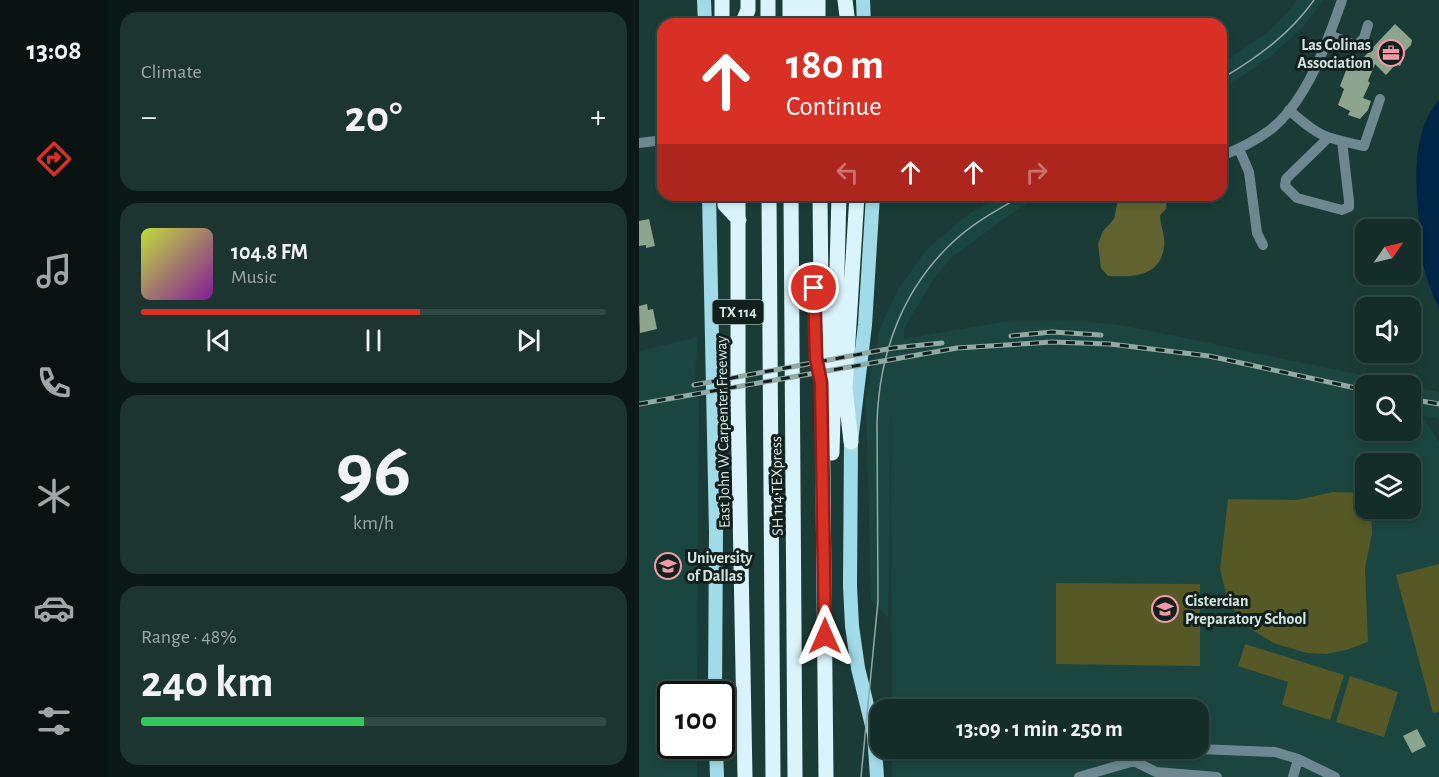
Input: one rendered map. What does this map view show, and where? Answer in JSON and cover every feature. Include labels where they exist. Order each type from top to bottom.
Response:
[{"type":"highway","points":[[722,0],[722,18]]},
{"type":"highway","points":[[738,0],[740,18]]},
{"type":"highway","points":[[743,18],[748,0]]},
{"type":"highway","points":[[768,0],[768,18]]},
{"type":"highway","points":[[790,0],[790,18]]},
{"type":"highway","points":[[805,0],[805,18]]},
{"type":"highway","points":[[818,0],[818,18]]},
{"type":"highway","points":[[847,0],[848,18]]},
{"type":"highway","points":[[725,201],[725,205],[739,220]]},
{"type":"highway","name":"East John W Carpenter Freeway","points":[[738,201],[738,403],[745,777]]},
{"type":"highway","name":"SH 114 TEXpress","points":[[769,201],[773,776]]},
{"type":"highway","name":"SH 114 TEXpress","points":[[791,201],[795,776]]},
{"type":"highway","points":[[811,201],[816,358],[821,383]]},
{"type":"highway","points":[[820,201],[826,775]]},
{"type":"highway","points":[[822,501],[831,485],[839,201]]},
{"type":"highway","points":[[851,442],[845,388],[857,201]]},
{"type":"main road","points":[[704,0],[705,18]]},
{"type":"main road","points":[[863,0],[864,18]]},
{"type":"main road","name":"East John W Carpenter Freeway","points":[[709,201],[716,532],[715,681]]},
{"type":"main road","points":[[873,201],[865,325],[851,442],[850,586],[852,626],[858,668],[874,734],[877,777]]},
{"type":"main road","points":[[716,759],[717,777]]},
{"type":"street","points":[[1227,154],[1239,149],[1272,128],[1295,104],[1309,80],[1342,0]]},
{"type":"street","points":[[1329,35],[1351,44],[1358,44],[1364,38],[1368,25]]},
{"type":"street","points":[[1289,110],[1313,131],[1328,138],[1364,146],[1380,99]]},
{"type":"street","points":[[1328,138],[1286,179],[1285,186],[1297,198],[1342,210],[1349,207],[1342,141]]},
{"type":"street","points":[[639,142],[657,140]]},
{"type":"street","points":[[1239,149],[1249,172],[1257,233],[1263,245]]},
{"type":"street","points":[[1209,749],[1275,752],[1298,759],[1335,777]]},
{"type":"street","points":[[1079,777],[1136,759]]},
{"type":"street","points":[[1293,777],[1298,759]]},
{"type":"street","points":[[1134,761],[1156,772],[1217,777]]},
{"type":"shaded area","points":[[1297,0],[1324,0],[1304,26],[1271,56],[1227,87],[1227,60],[1267,33]]},
{"type":"shaded area","points":[[1439,100],[1439,308],[1423,264],[1416,180],[1419,145],[1429,114]]},
{"type":"shaded area","name":"Cistercian Preparatory School","points":[[991,201],[1031,201],[951,258],[934,278],[904,329],[904,339],[1003,322],[1077,321],[1113,324],[1151,331],[1361,375],[1355,375],[1355,441],[1421,441],[1421,388],[1439,392],[1439,419],[1422,415],[1439,443],[1439,777],[892,777],[892,759],[1209,759],[1209,699],[892,699],[891,408],[888,618],[871,600],[866,400],[880,328],[898,290],[925,251],[967,215]]},
{"type":"shaded area","name":"University of Dallas","points":[[698,337],[694,385],[699,394],[697,681],[657,681],[657,759],[697,759],[697,777],[639,777],[639,351]]},
{"type":"green space","points":[[1118,201],[1167,201],[1166,209],[1160,215],[1164,235],[1161,257],[1151,270],[1143,274],[1108,276],[1101,268],[1098,244],[1103,231],[1114,219]]},
{"type":"green space","points":[[1333,492],[1355,493],[1355,519],[1371,519],[1372,534],[1365,568],[1368,642],[1327,654],[1307,653],[1273,643],[1245,625],[1228,602],[1220,569],[1228,499],[1297,500]]},
{"type":"green space","points":[[1439,564],[1439,712],[1433,713],[1396,575]]},
{"type":"green space","points":[[1056,583],[1200,584],[1200,666],[1056,664]]},
{"type":"green space","points":[[1245,644],[1344,675],[1330,720],[1282,705],[1288,682],[1238,666]]},
{"type":"green space","points":[[1350,676],[1398,692],[1384,737],[1336,722]]},
{"type":"building","points":[[1395,24],[1412,40],[1411,45],[1401,55],[1404,57],[1400,66],[1396,64],[1386,75],[1375,64],[1363,98],[1371,101],[1368,110],[1360,119],[1348,115],[1350,111],[1338,105],[1344,89],[1340,86],[1352,55],[1362,59]]},
{"type":"building","points":[[649,219],[655,246],[646,248],[646,245],[639,246],[639,221]]},
{"type":"building","points":[[647,304],[648,310],[653,309],[657,329],[640,333],[639,306]]},
{"type":"building","points":[[1417,729],[1426,746],[1412,753],[1403,736]]},
{"type":"tram line","points":[[1227,75],[1284,34],[1314,0]]},
{"type":"tram line","points":[[861,777],[878,601],[877,423],[879,397],[889,348],[907,301],[936,260],[970,228],[1013,201]]},
{"type":"railway","points":[[1011,336],[1052,332],[1101,335]]},
{"type":"railway","points":[[639,404],[957,348],[1052,342],[1110,344],[1209,356],[1355,388]]},
{"type":"railway","points":[[694,385],[893,348],[942,343]]},
{"type":"railway","points":[[1421,401],[1439,404]]},
{"type":"place","name":"Las Colinas Association","points":[[1391,53]]},
{"type":"place","name":"University of Dallas","points":[[668,566]]},
{"type":"place","name":"Cistercian Preparatory School","points":[[1165,609]]},
{"type":"route","points":[[814,288],[816,358],[821,383],[825,636]]}]
